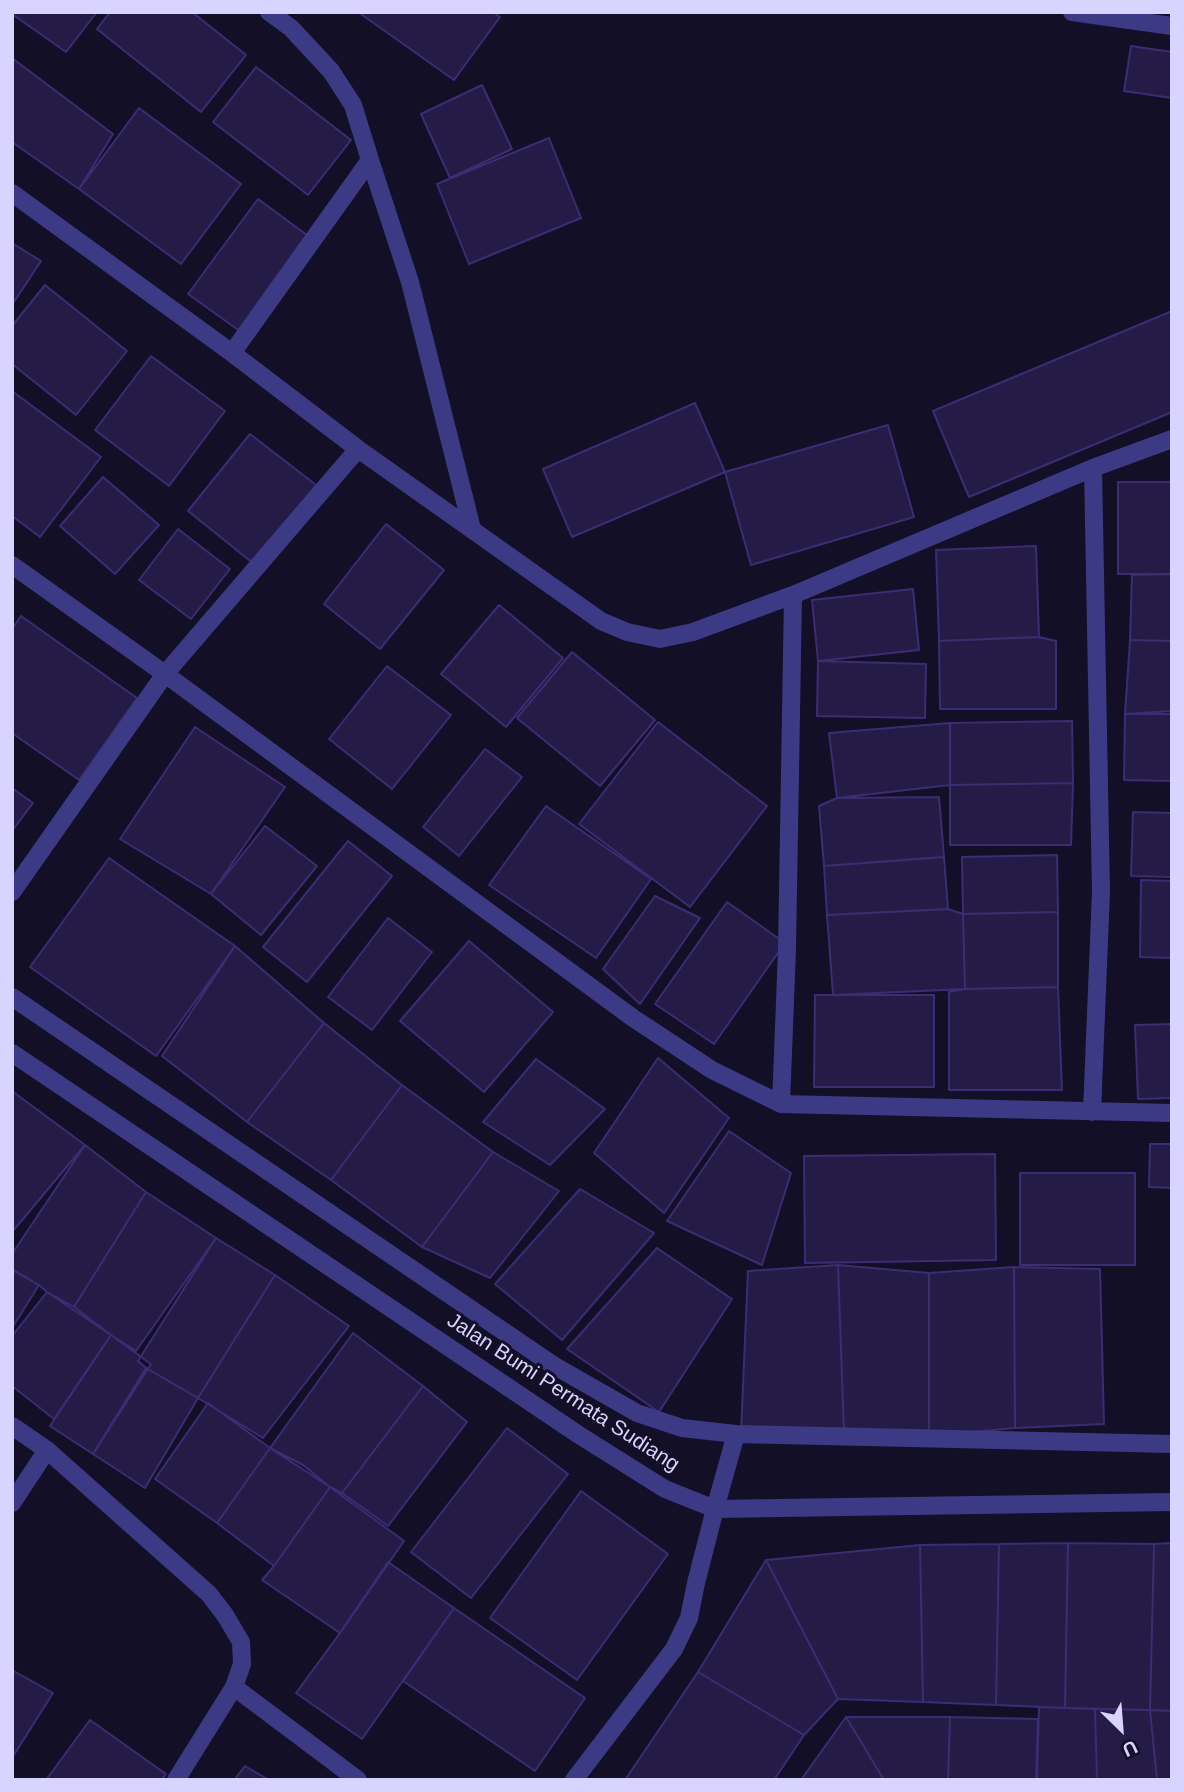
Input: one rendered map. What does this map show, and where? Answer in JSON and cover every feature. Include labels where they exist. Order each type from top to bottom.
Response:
[{"type":"street","points":[[269,12],[291,28],[331,71],[353,105],[410,282],[472,529]]},
{"type":"street","points":[[1072,12],[1172,26]]},
{"type":"street","points":[[232,354],[370,160]]},
{"type":"street","points":[[12,193],[358,449],[601,621],[627,632],[660,639],[693,632],[793,595],[1093,468],[1172,439]]},
{"type":"street","points":[[12,892],[165,674],[358,449]]},
{"type":"street","points":[[1092,1112],[1101,892],[1093,468]]},
{"type":"street","points":[[12,565],[165,674],[633,1018],[712,1070],[781,1104],[1172,1113]]},
{"type":"street","points":[[781,1104],[787,950],[793,595]]},
{"type":"street","name":"Jalan Bumi Permata Sudiang","points":[[12,998],[553,1365],[637,1413],[682,1428],[736,1434],[1172,1444]]},
{"type":"street","name":"Jalan Bumi Permata Sudiang","points":[[12,1053],[579,1435],[665,1489],[715,1509],[1172,1502]]},
{"type":"street","points":[[12,1426],[47,1450],[209,1594],[230,1621],[240,1642],[242,1664],[234,1687],[176,1780]]},
{"type":"street","points":[[574,1780],[674,1649],[689,1618],[736,1434]]},
{"type":"street","points":[[12,1503],[47,1450]]},
{"type":"street","points":[[234,1687],[358,1780]]},
{"type":"building","points":[[12,12],[97,12],[66,52]]},
{"type":"building","points":[[110,12],[192,12],[246,55],[201,112],[97,29]]},
{"type":"building","points":[[358,12],[493,12],[500,17],[454,80]]},
{"type":"building","points":[[1131,46],[1172,52],[1172,98],[1124,91]]},
{"type":"building","points":[[12,58],[113,134],[79,189],[12,142]]},
{"type":"building","points":[[256,67],[351,140],[308,195],[213,122]]},
{"type":"building","points":[[482,85],[512,149],[450,178],[421,114]]},
{"type":"building","points":[[139,108],[241,184],[181,264],[79,189]]},
{"type":"building","points":[[549,138],[581,218],[469,264],[437,184]]},
{"type":"building","points":[[258,199],[311,238],[241,332],[188,294]]},
{"type":"building","points":[[12,243],[41,261],[12,305]]},
{"type":"building","points":[[45,285],[127,351],[76,415],[12,364],[12,326]]},
{"type":"building","points":[[1172,311],[1172,412],[969,497],[933,411]]},
{"type":"building","points":[[151,356],[225,411],[169,486],[95,430]]},
{"type":"building","points":[[12,391],[101,457],[40,537],[12,516]]},
{"type":"building","points":[[695,403],[725,472],[572,537],[543,469]]},
{"type":"building","points":[[888,425],[914,517],[751,565],[725,472]]},
{"type":"building","points":[[250,434],[316,485],[254,564],[188,511]]},
{"type":"building","points":[[103,477],[159,525],[115,574],[60,526]]},
{"type":"building","points":[[1118,482],[1172,482],[1172,574],[1118,574]]},
{"type":"building","points":[[386,524],[444,570],[380,649],[324,604]]},
{"type":"building","points":[[178,529],[230,569],[191,619],[139,580]]},
{"type":"building","points":[[1036,546],[1039,637],[939,641],[936,550]]},
{"type":"building","points":[[1172,574],[1172,641],[1130,640],[1132,575]]},
{"type":"building","points":[[913,589],[919,650],[818,661],[812,600]]},
{"type":"building","points":[[499,605],[563,658],[506,727],[441,674]]},
{"type":"building","points":[[21,616],[137,698],[79,780],[12,733],[12,629]]},
{"type":"building","points":[[1039,637],[1056,641],[1056,709],[940,709],[939,641]]},
{"type":"building","points":[[1130,640],[1172,641],[1172,711],[1125,714]]},
{"type":"building","points":[[572,652],[655,720],[600,786],[517,718]]},
{"type":"building","points":[[818,661],[926,664],[925,718],[817,716]]},
{"type":"building","points":[[387,666],[451,715],[392,789],[329,739]]},
{"type":"building","points":[[1125,714],[1172,714],[1172,781],[1124,780]]},
{"type":"building","points":[[1072,721],[1073,783],[950,785],[950,723]]},
{"type":"building","points":[[658,722],[767,806],[690,907],[579,824]]},
{"type":"building","points":[[950,723],[950,785],[837,798],[829,733]]},
{"type":"building","points":[[195,727],[285,787],[211,894],[120,839]]},
{"type":"building","points":[[485,749],[522,777],[459,856],[423,827]]},
{"type":"building","points":[[1073,783],[1071,845],[950,845],[950,785]]},
{"type":"building","points":[[12,788],[33,803],[12,831]]},
{"type":"building","points":[[939,797],[944,857],[824,866],[819,806],[837,798]]},
{"type":"building","points":[[546,806],[651,879],[596,958],[489,885]]},
{"type":"building","points":[[1133,812],[1172,813],[1172,877],[1131,876]]},
{"type":"building","points":[[265,826],[317,866],[261,935],[211,894]]},
{"type":"building","points":[[348,841],[392,876],[307,982],[263,947]]},
{"type":"building","points":[[1057,855],[1058,912],[963,914],[962,857]]},
{"type":"building","points":[[944,857],[948,909],[827,915],[824,866]]},
{"type":"building","points":[[109,858],[235,946],[156,1056],[30,967]]},
{"type":"building","points":[[1141,880],[1172,881],[1172,958],[1140,957]]},
{"type":"building","points":[[655,896],[700,918],[640,1004],[603,969]]},
{"type":"building","points":[[727,902],[785,943],[714,1044],[655,1004]]},
{"type":"building","points":[[948,909],[963,914],[965,989],[833,995],[827,915]]},
{"type":"building","points":[[1058,912],[1058,987],[965,989],[963,914]]},
{"type":"building","points":[[388,918],[432,952],[372,1030],[328,997]]},
{"type":"building","points":[[469,941],[553,1012],[484,1092],[400,1021]]},
{"type":"building","points":[[235,946],[324,1023],[247,1122],[162,1056]]},
{"type":"building","points":[[1058,987],[1062,1090],[949,1090],[949,992],[965,989]]},
{"type":"building","points":[[815,995],[934,995],[934,1087],[814,1087]]},
{"type":"building","points":[[324,1023],[402,1085],[331,1180],[247,1122]]},
{"type":"building","points":[[1172,1024],[1172,1098],[1138,1099],[1135,1025]]},
{"type":"building","points":[[658,1058],[729,1118],[664,1213],[594,1153]]},
{"type":"building","points":[[536,1059],[605,1109],[550,1165],[483,1122]]},
{"type":"building","points":[[402,1085],[493,1152],[422,1247],[331,1180]]},
{"type":"building","points":[[12,1091],[85,1145],[12,1232]]},
{"type":"building","points":[[729,1131],[791,1173],[762,1265],[667,1221]]},
{"type":"building","points":[[1150,1144],[1172,1144],[1172,1188],[1149,1187]]},
{"type":"building","points":[[85,1145],[146,1192],[74,1307],[12,1270],[12,1254]]},
{"type":"building","points":[[493,1152],[559,1191],[490,1278],[422,1247]]},
{"type":"building","points":[[995,1154],[996,1260],[805,1263],[804,1156]]},
{"type":"building","points":[[1020,1173],[1135,1173],[1135,1265],[1020,1265]]},
{"type":"building","points":[[580,1189],[654,1233],[562,1340],[495,1284]]},
{"type":"building","points":[[146,1192],[216,1238],[136,1351],[74,1307]]},
{"type":"building","points":[[216,1238],[275,1275],[198,1398],[138,1361]]},
{"type":"building","points":[[657,1248],[732,1299],[659,1412],[567,1349]]},
{"type":"building","points":[[838,1265],[929,1273],[929,1436],[844,1433]]},
{"type":"building","points":[[838,1265],[844,1433],[741,1432],[748,1271]]},
{"type":"building","points":[[1014,1267],[1100,1269],[1104,1424],[1015,1428]]},
{"type":"building","points":[[1014,1267],[1015,1428],[929,1436],[929,1273]]},
{"type":"building","points":[[12,1269],[39,1285],[12,1328]]},
{"type":"building","points":[[275,1275],[349,1326],[263,1438],[198,1398]]},
{"type":"building","points":[[47,1292],[111,1335],[54,1419],[12,1386],[12,1336]]},
{"type":"building","points":[[353,1333],[423,1386],[342,1493],[330,1487],[303,1465],[270,1448]]},
{"type":"building","points":[[111,1335],[151,1364],[93,1454],[50,1426]]},
{"type":"building","points":[[146,1368],[198,1398],[145,1488],[93,1454]]},
{"type":"building","points":[[423,1386],[467,1422],[388,1526],[342,1493]]},
{"type":"building","points":[[208,1403],[270,1448],[217,1523],[155,1479]]},
{"type":"building","points":[[507,1428],[568,1474],[471,1598],[411,1552]]},
{"type":"building","points":[[270,1448],[330,1487],[274,1566],[217,1523]]},
{"type":"building","points":[[330,1487],[404,1541],[340,1633],[262,1580]]},
{"type":"building","points":[[581,1491],[668,1554],[577,1680],[490,1618]]},
{"type":"building","points":[[1068,1543],[1065,1708],[996,1705],[999,1544]]},
{"type":"building","points":[[1068,1543],[1154,1544],[1150,1710],[1065,1708]]},
{"type":"building","points":[[1172,1543],[1172,1711],[1150,1710],[1154,1544]]},
{"type":"building","points":[[999,1544],[996,1705],[923,1702],[920,1545]]},
{"type":"building","points":[[920,1545],[923,1702],[838,1699],[766,1560]]},
{"type":"building","points":[[766,1560],[838,1699],[804,1735],[698,1672]]},
{"type":"building","points":[[388,1562],[454,1608],[362,1739],[296,1693]]},
{"type":"building","points":[[454,1608],[585,1698],[535,1771],[403,1681]]},
{"type":"building","points":[[12,1670],[53,1693],[12,1758]]},
{"type":"building","points":[[698,1672],[804,1735],[774,1780],[625,1780]]},
{"type":"building","points":[[1039,1707],[1095,1709],[1097,1780],[1037,1780]]},
{"type":"building","points":[[1095,1709],[1150,1710],[1157,1780],[1097,1780]]},
{"type":"building","points":[[1150,1710],[1172,1711],[1172,1780],[1157,1780]]},
{"type":"building","points":[[846,1717],[884,1780],[801,1780]]},
{"type":"building","points":[[846,1717],[950,1717],[948,1780],[884,1780]]},
{"type":"building","points":[[950,1717],[1038,1719],[1036,1780],[948,1780]]},
{"type":"building","points":[[90,1720],[166,1774],[162,1780],[46,1780]]},
{"type":"building","points":[[245,1766],[269,1780],[234,1780]]}]
